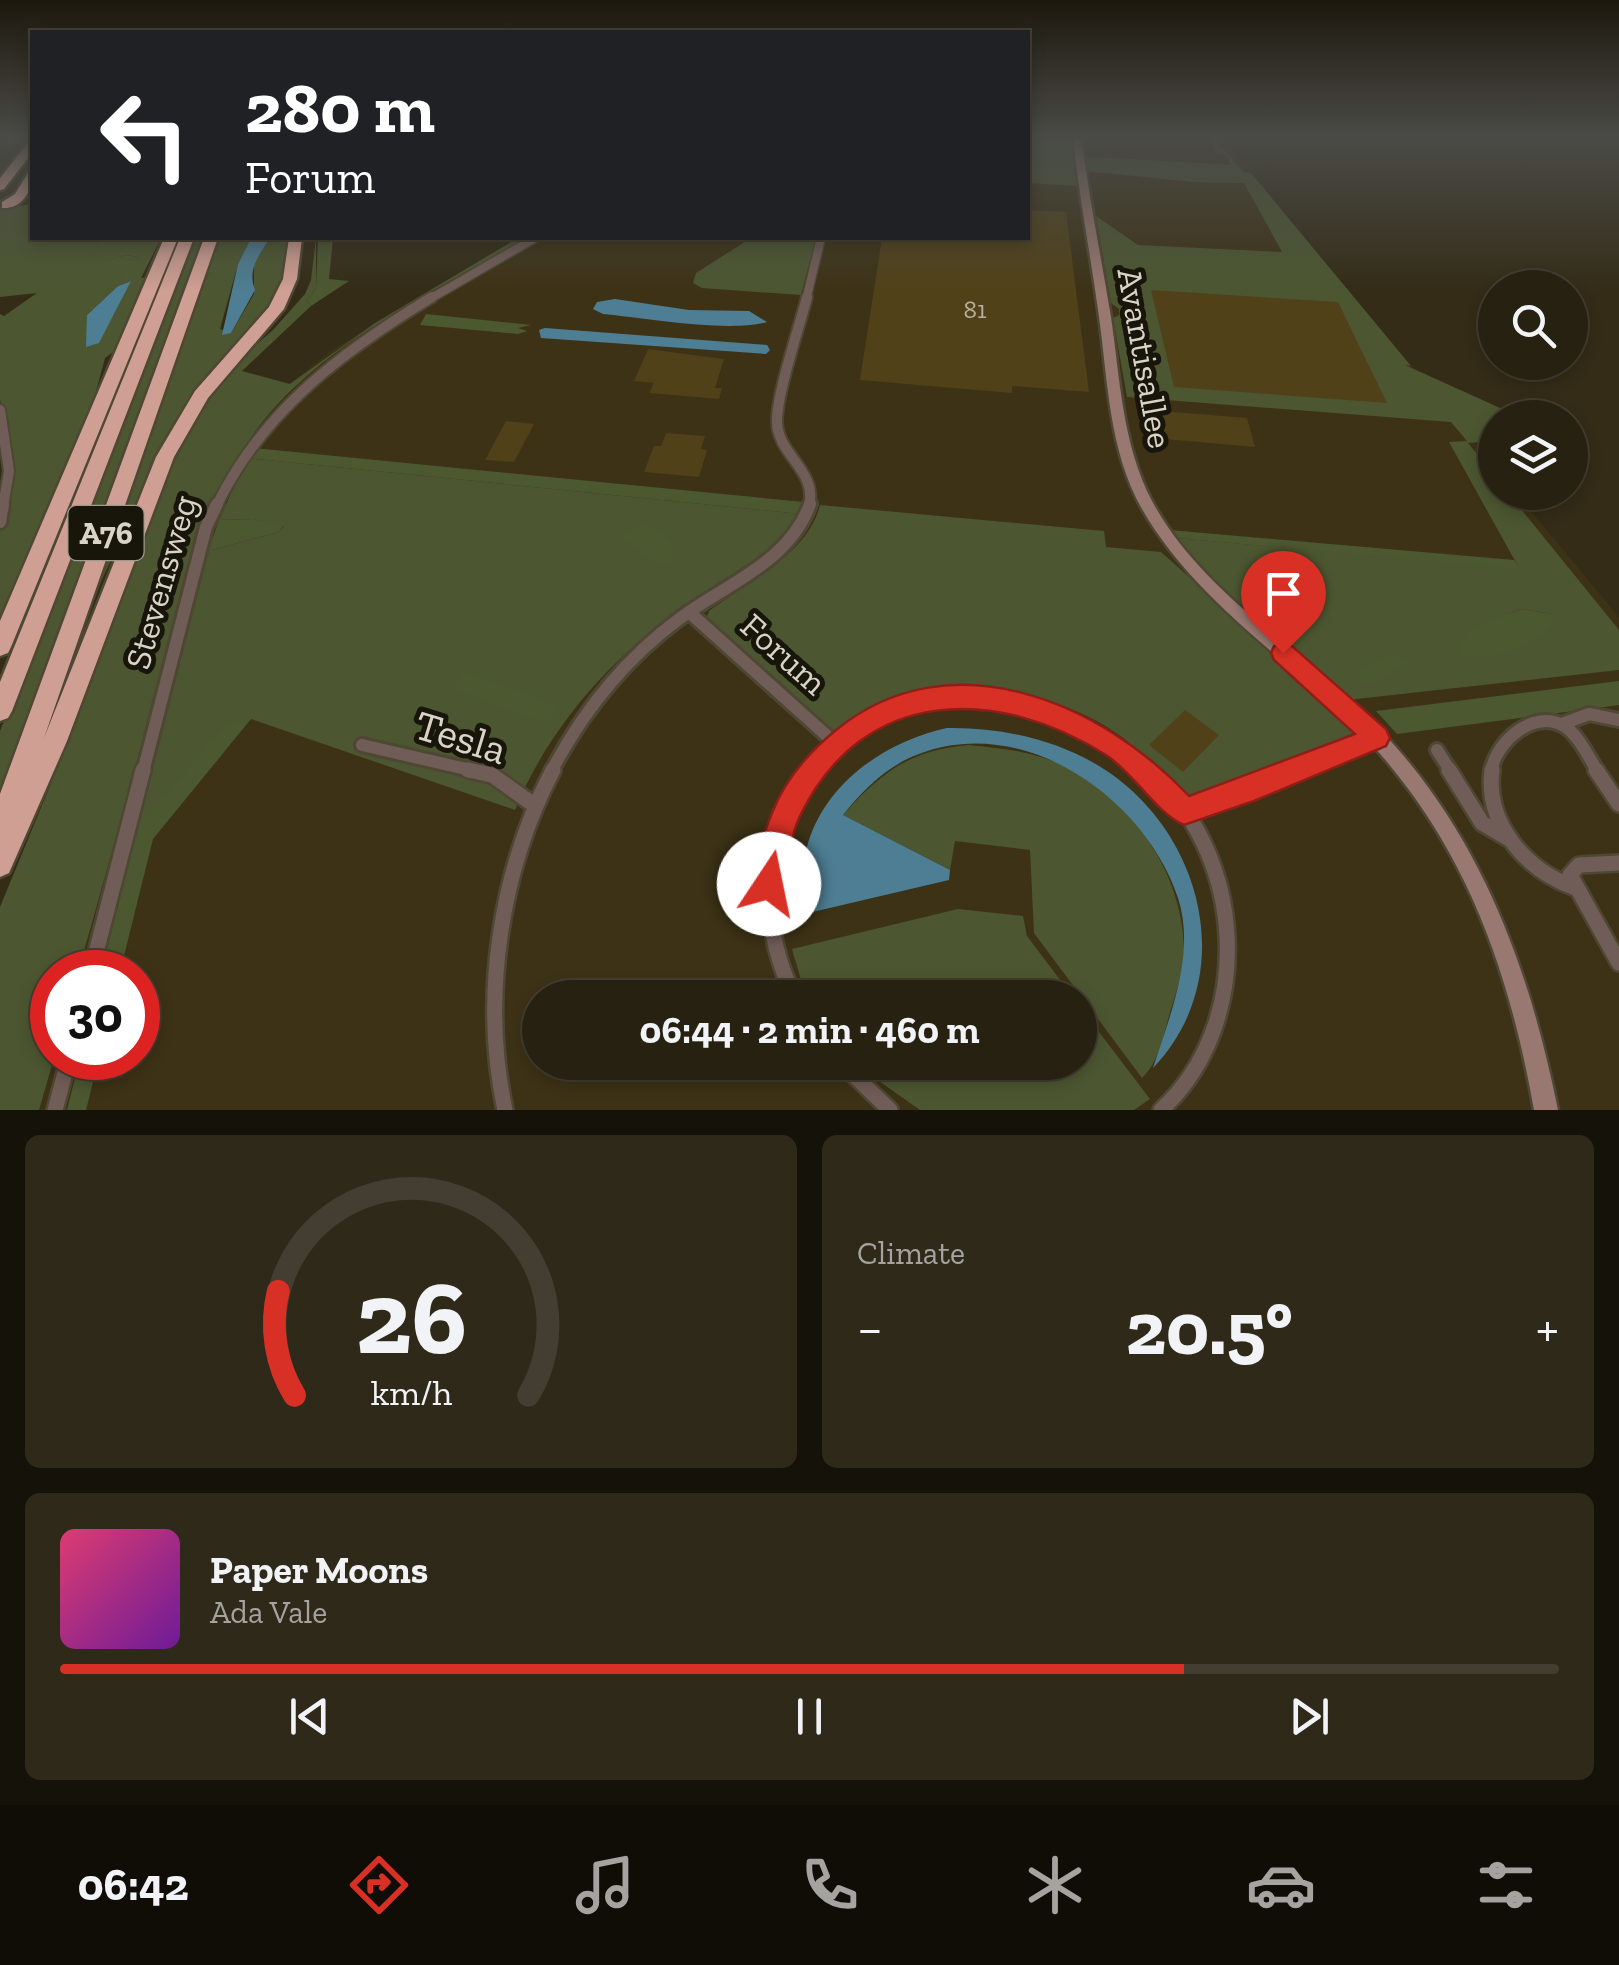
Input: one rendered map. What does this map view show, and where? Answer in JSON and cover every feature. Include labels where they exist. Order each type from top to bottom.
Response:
[{"type":"highway","points":[[2,199],[28,197]]},
{"type":"highway","name":"A76","points":[[0,647],[170,240]]},
{"type":"highway","name":"A76","points":[[0,711],[186,240]]},
{"type":"highway","name":"A76","points":[[0,829],[210,240]]},
{"type":"highway","name":"A76","points":[[0,864],[56,741],[165,457],[201,395],[276,309],[290,280],[295,240]]},
{"type":"street","name":"Avantisallee","points":[[1086,189],[1123,433],[1134,479],[1148,506],[1194,570],[1377,738],[1448,830],[1490,910],[1519,982],[1546,1110]]},
{"type":"street","name":"Stevensweg","points":[[97,950],[206,527],[233,470],[269,420],[328,364],[372,333],[532,240]]},
{"type":"street","points":[[505,1110],[496,1046],[500,928],[506,888],[534,805],[562,749],[586,711],[629,664],[689,612],[783,546],[809,509],[812,490],[808,477],[782,440],[778,421],[821,240]]},
{"type":"street","points":[[0,410],[9,471],[0,522]]},
{"type":"street","name":"Forum","points":[[689,612],[836,744]]},
{"type":"street","name":"Forum","points":[[786,980],[770,934],[769,884],[774,846],[799,786],[836,744],[886,712],[923,700],[1001,698],[1052,712],[1094,732],[1152,776],[1184,811],[1216,881],[1229,965],[1224,1004],[1211,1044],[1190,1079],[1161,1110]]},
{"type":"street","points":[[1562,724],[1570,718],[1595,714],[1619,720]]},
{"type":"street","points":[[1573,887],[1545,879],[1512,840],[1490,786],[1489,771],[1495,752],[1504,737],[1529,726],[1553,721],[1562,724],[1570,730],[1619,804]]},
{"type":"street","points":[[1184,811],[1244,792],[1377,738]]},
{"type":"street","name":"Tesla","points":[[362,745],[492,775],[534,805]]},
{"type":"street","points":[[1438,750],[1482,823],[1512,840]]},
{"type":"street","points":[[1619,863],[1579,865],[1570,875],[1573,887],[1619,963]]},
{"type":"street","points":[[56,1110],[64,1080]]},
{"type":"street","points":[[859,1080],[890,1110]]},
{"type":"shaded area","points":[[1030,189],[1264,189],[1478,447],[1478,510],[1530,510],[1619,617],[1619,1110],[27,1110],[41,1080],[160,1080],[160,950],[69,950],[201,497],[284,388],[333,349],[519,240],[1030,240]]},
{"type":"green space","points":[[1247,189],[1264,189],[1411,366],[1405,365],[1482,400],[1478,400],[1478,442],[1468,443],[1478,455],[1478,494],[1449,442],[1467,441],[1451,422],[1127,397],[1113,318],[1119,315],[1119,309],[1111,303],[1096,216],[1138,245],[1282,252]]},
{"type":"green space","points":[[30,204],[30,240],[100,240],[91,264],[126,255],[139,257],[141,278],[148,277],[120,347],[105,358],[87,425],[0,624],[0,528],[7,425],[0,400],[0,314],[4,316],[37,293],[0,297],[0,209]],"holes":[[[130,281],[114,314],[87,347],[87,315],[118,286]]]},
{"type":"green space","points":[[100,240],[160,240],[141,278],[121,278],[138,257],[126,255],[90,265]]},
{"type":"green space","points":[[193,240],[208,240],[0,791],[0,731]]},
{"type":"green space","points":[[219,240],[250,240],[238,264],[220,329],[231,333],[254,294],[254,263],[268,240],[291,240],[278,302],[198,391],[174,425],[97,590]]},
{"type":"green space","points":[[316,240],[316,288],[307,301],[311,306],[242,371],[290,384],[375,323],[513,241],[523,240],[408,305],[323,362],[266,418],[240,454],[219,494],[187,578],[84,950],[30,950],[30,1080],[48,1080],[39,1110],[0,1110],[0,907],[52,781],[164,477],[188,424],[235,363],[273,330],[305,294],[311,280]]},
{"type":"green space","points":[[318,240],[333,240],[329,279],[349,281],[311,306],[307,301],[316,288]]},
{"type":"green space","points":[[748,240],[815,240],[801,295],[702,288],[693,283],[696,273]]},
{"type":"green space","points":[[426,314],[531,325],[518,328],[527,331],[518,334],[420,325]]},
{"type":"green space","points":[[254,448],[804,502],[801,514],[247,458]]},
{"type":"green space","points":[[247,458],[801,514],[760,556],[654,629],[605,674],[563,724],[515,810],[251,719],[137,829],[208,551],[279,532],[284,526],[253,519],[219,520]]},
{"type":"green space","points":[[820,505],[1104,531],[1106,547],[1161,552],[1340,710],[1355,731],[1199,800],[1168,780],[1122,737],[1090,717],[1018,694],[981,690],[943,692],[906,699],[871,712],[839,731],[828,728],[707,617],[709,611],[790,553],[814,522]]},
{"type":"green space","points":[[1487,510],[1522,510],[1619,630],[1619,670],[1347,700],[1235,603],[1176,538],[1519,568]],"holes":[[[1521,609],[1553,614],[1496,655],[1463,657],[1478,626]]]},
{"type":"green space","points":[[253,519],[284,525],[279,532],[208,551],[219,520]]},
{"type":"green space","points":[[647,523],[670,541],[674,565],[652,561],[620,537]]},
{"type":"green space","points":[[1170,530],[1514,560],[1520,569],[1176,538]]},
{"type":"green space","points":[[1314,557],[1322,562],[1308,579],[1294,586],[1272,585],[1277,572],[1287,564]]},
{"type":"green space","points":[[1521,609],[1553,614],[1554,622],[1536,639],[1513,651],[1462,657],[1459,646],[1470,632]]},
{"type":"green space","points":[[1389,653],[1408,662],[1363,686],[1358,680],[1359,670]]},
{"type":"green space","points":[[464,671],[558,705],[549,722],[523,716],[454,689]]},
{"type":"green space","points":[[1619,681],[1619,705],[1397,734],[1376,711]]},
{"type":"green space","points":[[251,719],[153,839],[125,950],[107,950],[137,829],[227,723]]},
{"type":"green space","points":[[968,745],[1010,750],[1050,760],[1077,773],[1125,811],[1161,862],[1181,919],[1184,957],[1161,1046],[1142,1078],[1097,1018],[1097,980],[1069,980],[1034,933],[1030,850],[955,841],[950,870],[843,815],[898,766],[947,748]]},
{"type":"green space","points":[[958,909],[1023,916],[1027,936],[1060,980],[801,980],[792,949]]},
{"type":"green space","points":[[1097,1029],[1150,1099],[1134,1110],[920,1110],[878,1080],[1097,1080]]},
{"type":"green space","points":[[74,1080],[94,1080],[86,1110],[67,1110]]},
{"type":"water","points":[[250,240],[268,240],[253,269],[255,290],[231,333],[222,335],[238,264]]},
{"type":"water","points":[[131,281],[99,343],[86,347],[87,315],[118,286]]},
{"type":"water","points":[[615,299],[689,310],[749,311],[767,322],[709,325],[603,314],[593,309],[597,302]]},
{"type":"water","points":[[539,330],[767,345],[770,350],[766,354],[541,338]]},
{"type":"water","points":[[947,728],[1023,736],[1077,754],[1131,790],[1161,823],[1183,862],[1197,903],[1202,946],[1197,989],[1181,1030],[1153,1068],[1179,984],[1184,941],[1178,898],[1162,861],[1109,798],[1076,773],[1038,755],[999,745],[959,744],[919,754],[887,772],[843,815],[950,870],[949,880],[804,914],[806,851],[829,801],[862,767],[882,754]]},
{"type":"building","points":[[1030,210],[1066,212],[1089,392],[1012,386],[1012,393],[860,380],[882,240],[1030,240]]},
{"type":"building","points":[[1151,290],[1338,302],[1387,403],[1174,387]]},
{"type":"building","points":[[648,349],[724,359],[715,388],[722,388],[719,399],[649,393],[654,383],[634,381]]},
{"type":"building","points":[[1148,410],[1247,418],[1255,447],[1153,438]]},
{"type":"building","points":[[506,421],[534,424],[514,462],[485,460]]},
{"type":"building","points":[[666,433],[705,436],[701,449],[707,450],[699,477],[644,472],[654,446],[661,446]]},
{"type":"building","points":[[1185,710],[1219,735],[1183,772],[1149,745]]},
{"type":"route","points":[[769,884],[774,846],[787,810],[815,764],[860,726],[886,712],[923,700],[988,696],[1052,712],[1118,747],[1184,811],[1244,792],[1377,738],[1283,653]]}]
